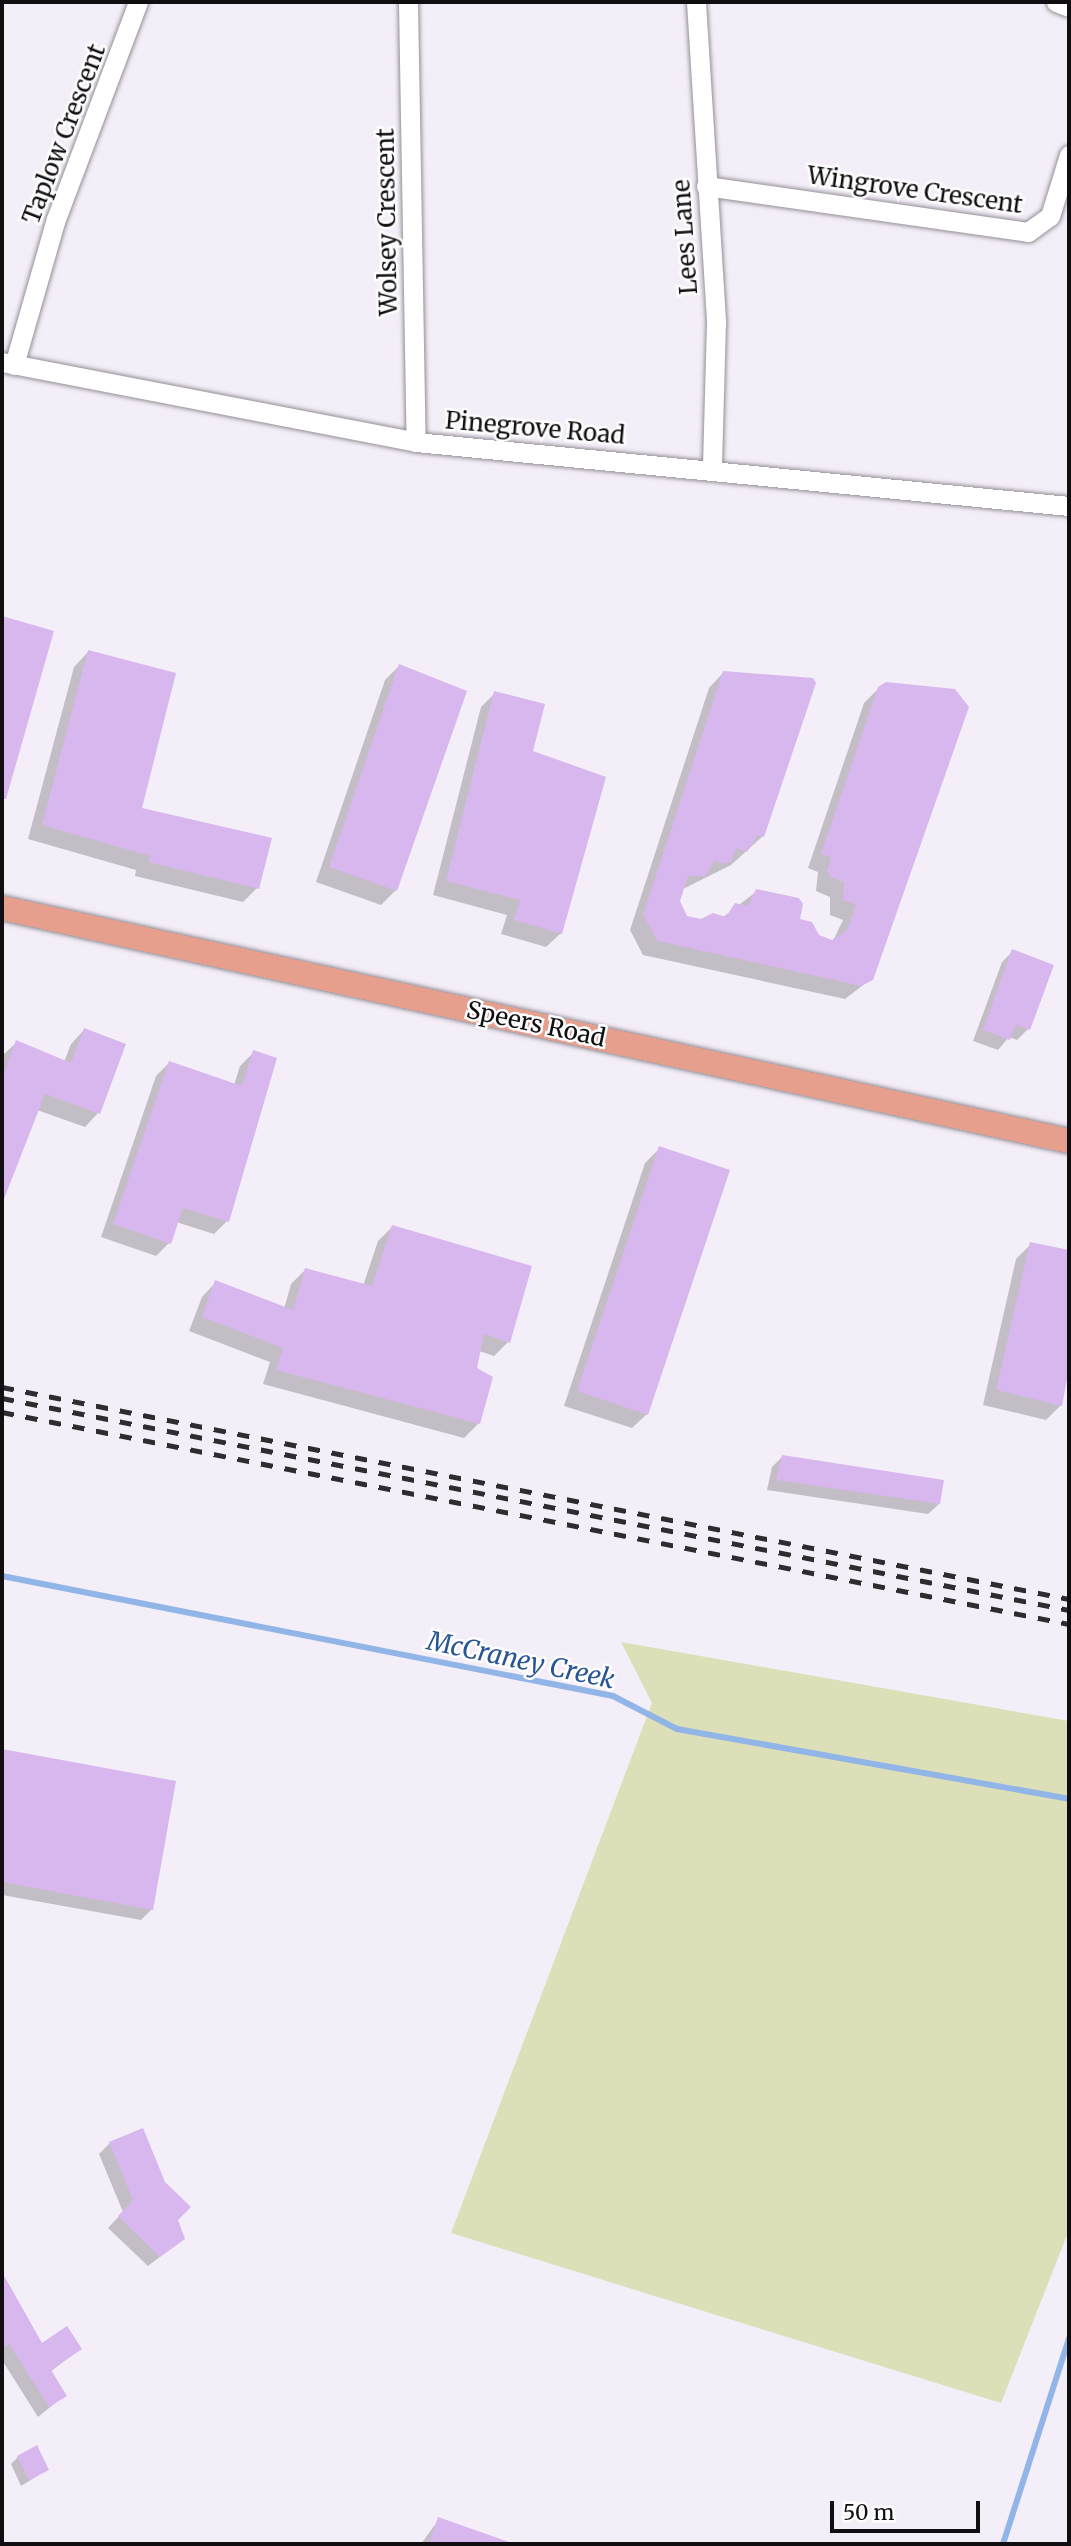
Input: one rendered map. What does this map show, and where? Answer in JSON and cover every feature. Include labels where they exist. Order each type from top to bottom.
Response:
[{"type":"main road","name":"Speers Road","points":[[2,908],[654,1047],[1069,1142]]},
{"type":"street","name":"Taplow Crescent","points":[[8,364],[56,219],[138,2]]},
{"type":"street","name":"Wolsey Crescent","points":[[408,2],[416,442]]},
{"type":"street","name":"Lees Lane","points":[[696,2],[716,322],[712,469]]},
{"type":"street","points":[[1056,2],[1069,7]]},
{"type":"street","name":"Wingrove Crescent","points":[[706,186],[1028,232],[1050,216],[1069,155]]},
{"type":"street","name":"Pinegrove Road","points":[[8,364],[416,442],[1069,506]]},
{"type":"green space","points":[[621,1642],[1069,1721],[1069,2230],[1001,2403],[451,2233],[652,1703]]},
{"type":"building","points":[[2,616],[54,631],[6,799],[2,799]]},
{"type":"building","points":[[88,650],[176,673],[142,808],[272,838],[259,889],[148,862],[150,856],[42,825]]},
{"type":"building","points":[[399,664],[467,691],[397,891],[329,867]]},
{"type":"building","points":[[723,671],[813,678],[816,683],[764,837],[758,835],[747,852],[736,848],[732,860],[725,864],[714,861],[705,876],[688,876],[680,901],[687,916],[701,919],[713,913],[726,917],[735,903],[748,906],[756,889],[799,898],[803,904],[800,919],[812,922],[819,935],[832,940],[847,930],[856,905],[843,900],[844,882],[830,877],[827,871],[831,857],[821,854],[878,687],[886,682],[955,689],[969,707],[873,980],[861,986],[658,941],[643,915]]},
{"type":"building","points":[[494,691],[545,704],[533,751],[606,777],[562,934],[514,920],[520,900],[446,881]]},
{"type":"building","points":[[1012,949],[1054,965],[1030,1030],[1016,1025],[1010,1040],[983,1030]]},
{"type":"building","points":[[84,1028],[126,1044],[100,1114],[45,1094],[2,1204],[2,1079],[16,1040],[71,1063]]},
{"type":"building","points":[[253,1050],[277,1058],[229,1222],[183,1208],[171,1244],[113,1224],[169,1061],[242,1086]]},
{"type":"building","points":[[659,1146],[730,1170],[648,1415],[577,1391]]},
{"type":"building","points":[[392,1225],[532,1266],[510,1343],[484,1334],[477,1368],[493,1377],[480,1424],[276,1370],[283,1348],[202,1317],[215,1280],[293,1310],[305,1268],[372,1286]]},
{"type":"building","points":[[1030,1242],[1069,1250],[1069,1368],[1062,1406],[996,1390]]},
{"type":"building","points":[[782,1455],[944,1480],[940,1504],[776,1480]]},
{"type":"building","points":[[2,1749],[176,1781],[153,1910],[2,1882]]},
{"type":"building","points":[[143,2128],[165,2182],[191,2207],[178,2220],[185,2239],[160,2257],[118,2216],[133,2200],[109,2142]]},
{"type":"building","points":[[2,2272],[42,2343],[67,2326],[82,2349],[51,2370],[67,2396],[49,2407],[9,2344],[2,2348]]},
{"type":"building","points":[[37,2445],[49,2470],[29,2480],[17,2456]]},
{"type":"building","points":[[438,2517],[509,2542],[429,2544]]},
{"type":"waterway","name":"McCraney Creek","points":[[2,1576],[613,1696],[677,1729],[1069,1799]]},
{"type":"waterway","name":"McCraney Creek","points":[[1003,2544],[1069,2338]]},
{"type":"railway","points":[[2,1387],[1069,1599]]},
{"type":"railway","points":[[2,1398],[1069,1610]]},
{"type":"railway","points":[[2,1412],[1069,1624]]}]
